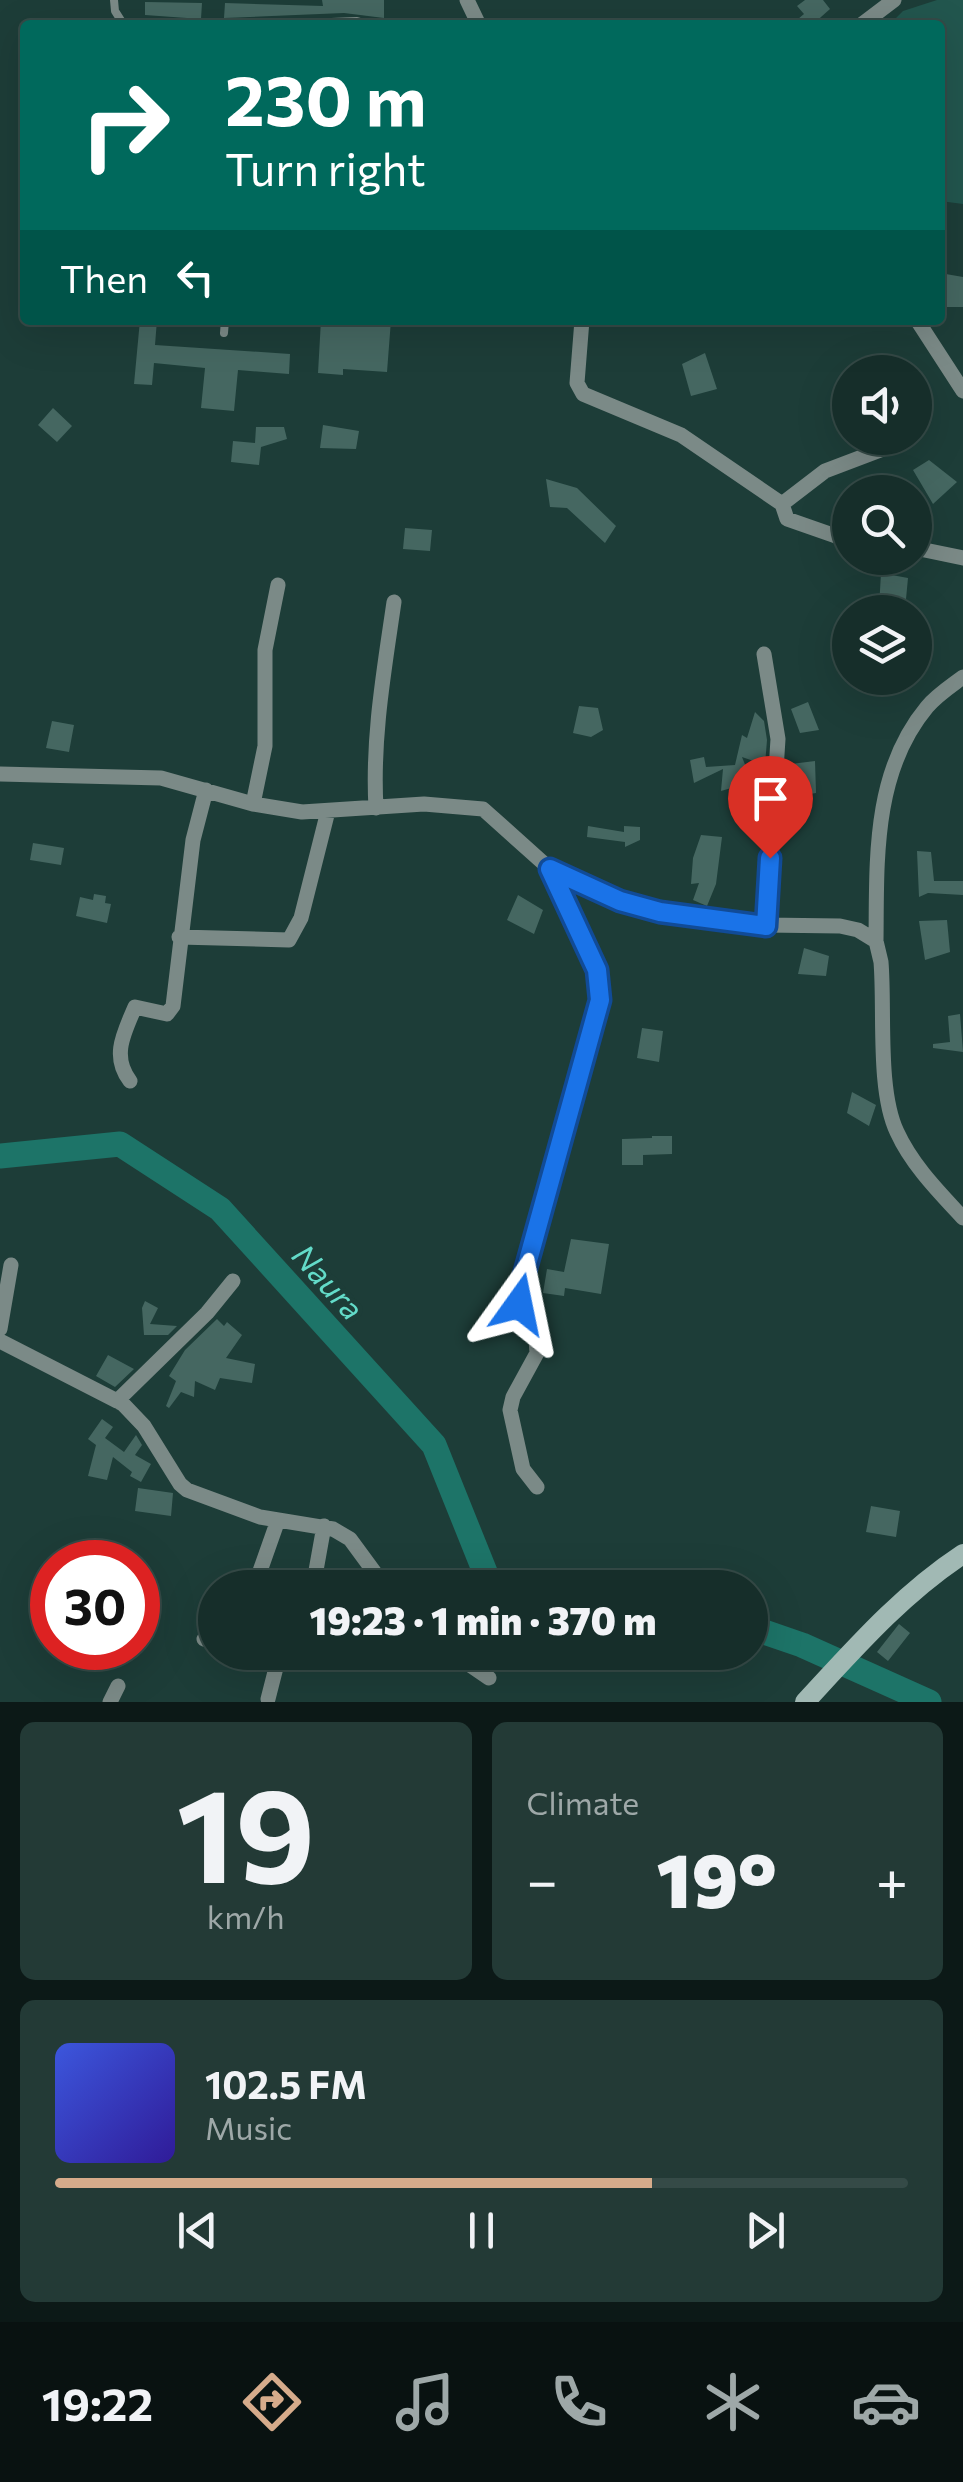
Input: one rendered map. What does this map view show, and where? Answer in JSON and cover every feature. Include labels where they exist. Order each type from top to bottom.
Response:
[{"type":"street","points":[[868,20],[894,0]]},
{"type":"street","points":[[582,325],[576,382],[583,394],[680,435],[782,504],[788,519],[832,535]]},
{"type":"street","points":[[921,325],[963,392]]},
{"type":"street","points":[[782,504],[825,471],[866,455]]},
{"type":"street","points":[[932,552],[963,558]]},
{"type":"street","points":[[253,804],[265,746],[264,650],[278,585]]},
{"type":"street","points":[[376,808],[376,716],[394,602]]},
{"type":"street","points":[[764,654],[778,739],[766,926]]},
{"type":"street","points":[[963,677],[926,708],[888,781],[877,855],[876,941],[881,962],[888,1100],[896,1130],[931,1184],[963,1218]]},
{"type":"street","points":[[0,774],[145,776],[253,804],[302,812],[424,804],[483,808],[550,869],[620,901],[660,912],[766,926],[840,926],[858,930],[876,941]]},
{"type":"street","points":[[130,1080],[118,1058],[133,1011],[138,1006],[161,1013],[171,1011],[194,840],[206,790]]},
{"type":"street","points":[[179,937],[289,940],[301,918],[328,811]]},
{"type":"street","points":[[537,1487],[523,1469],[510,1410],[512,1396],[536,1353],[536,1340],[522,1314],[519,1297],[600,1000],[597,970],[550,869]]},
{"type":"street","points":[[0,1329],[11,1265]]},
{"type":"street","points":[[117,1401],[207,1313],[233,1280]]},
{"type":"street","points":[[0,1340],[117,1401],[137,1417],[186,1490],[260,1517],[324,1526],[350,1539],[373,1570]]},
{"type":"street","points":[[260,1570],[278,1520]]},
{"type":"street","points":[[316,1570],[324,1526]]},
{"type":"street","points":[[810,1696],[898,1604],[963,1554]]},
{"type":"street","points":[[268,1698],[275,1670]]},
{"type":"street","points":[[478,1670],[490,1678]]},
{"type":"street","points":[[110,1702],[118,1686]]},
{"type":"lane","points":[[224,333],[225,325]]},
{"type":"green space","points":[[937,0],[963,0],[963,204],[945,202],[945,20],[894,20],[903,11]]},
{"type":"building","points":[[322,0],[384,0],[384,18],[344,13],[224,18],[225,3],[323,6]]},
{"type":"building","points":[[805,0],[823,0],[830,9],[818,20],[799,20],[804,14],[797,6]]},
{"type":"building","points":[[145,2],[202,3],[201,19],[145,15]]},
{"type":"building","points":[[945,274],[963,277],[963,307],[945,307]]},
{"type":"building","points":[[140,325],[157,325],[155,345],[290,354],[289,374],[238,370],[234,411],[201,408],[205,368],[154,363],[152,385],[134,384]]},
{"type":"building","points":[[321,325],[391,325],[387,372],[343,369],[343,375],[318,373]]},
{"type":"building","points":[[705,353],[717,389],[691,396],[682,364]]},
{"type":"building","points":[[53,408],[72,426],[57,442],[38,425]]},
{"type":"building","points":[[323,425],[359,431],[356,449],[320,448]]},
{"type":"building","points":[[256,427],[284,427],[287,439],[261,447],[259,465],[231,462],[233,441],[255,443]]},
{"type":"building","points":[[929,460],[957,482],[933,504],[932,475],[916,475],[913,470]]},
{"type":"building","points":[[546,479],[577,488],[616,526],[605,543],[567,508],[550,507]]},
{"type":"building","points":[[405,528],[432,530],[430,551],[403,549]]},
{"type":"building","points":[[881,575],[908,578],[906,595],[880,595]]},
{"type":"building","points":[[808,702],[819,730],[800,733],[791,709]]},
{"type":"building","points":[[579,706],[598,708],[603,730],[591,737],[573,733]]},
{"type":"building","points":[[755,712],[764,721],[767,740],[765,765],[742,757],[752,782],[721,791],[723,769],[694,783],[690,760],[704,757],[706,767],[735,765],[742,735],[747,738]]},
{"type":"building","points":[[52,721],[74,725],[69,752],[46,748]]},
{"type":"building","points":[[815,761],[816,793],[792,797],[791,764]]},
{"type":"building","points":[[588,826],[624,832],[624,826],[640,827],[640,840],[625,847],[625,842],[587,837]]},
{"type":"building","points":[[701,835],[722,837],[716,884],[707,906],[693,900],[699,883],[691,884],[693,858]]},
{"type":"building","points":[[33,843],[64,848],[61,865],[30,860]]},
{"type":"building","points":[[917,851],[931,852],[934,881],[963,881],[963,895],[928,893],[919,897]]},
{"type":"building","points":[[94,894],[106,896],[105,903],[111,904],[107,923],[76,916],[80,897],[93,900]]},
{"type":"building","points":[[518,895],[543,910],[534,934],[507,920]]},
{"type":"building","points":[[947,920],[950,952],[925,960],[919,921]]},
{"type":"building","points":[[804,948],[829,956],[826,976],[798,974]]},
{"type":"building","points":[[960,1014],[963,1052],[933,1048],[933,1044],[950,1042],[948,1016]]},
{"type":"building","points":[[642,1028],[663,1031],[659,1062],[637,1058]]},
{"type":"building","points":[[852,1092],[876,1105],[869,1126],[847,1113]]},
{"type":"building","points":[[672,1136],[672,1154],[643,1155],[643,1165],[622,1165],[622,1139]]},
{"type":"building","points":[[571,1239],[609,1244],[601,1294],[565,1288],[564,1296],[543,1293],[547,1269],[564,1272]]},
{"type":"building","points":[[145,1301],[158,1308],[150,1324],[177,1326],[168,1335],[144,1335]]},
{"type":"building","points":[[217,1319],[242,1335],[226,1358],[255,1364],[252,1383],[220,1378],[215,1390],[195,1381],[194,1397],[181,1392],[169,1408],[166,1406],[176,1381],[169,1376],[185,1350]]},
{"type":"building","points":[[108,1355],[134,1369],[115,1387],[96,1376]]},
{"type":"building","points":[[102,1419],[113,1427],[105,1438],[124,1452],[136,1435],[142,1445],[135,1455],[151,1464],[141,1482],[113,1457],[107,1480],[88,1476],[96,1445],[88,1439]]},
{"type":"building","points":[[138,1488],[173,1493],[171,1516],[135,1511]]},
{"type":"building","points":[[871,1506],[900,1511],[896,1537],[866,1532]]},
{"type":"building","points":[[899,1624],[910,1633],[888,1661],[877,1652]]},
{"type":"waterway","name":"Naura","points":[[0,1156],[120,1144],[220,1209],[434,1445],[484,1570]]},
{"type":"waterway","name":"Naura","points":[[768,1633],[929,1702]]},
{"type":"route","points":[[519,1304],[554,1158],[600,1000],[597,970],[550,869],[620,901],[660,912],[766,926],[770,858]]}]
